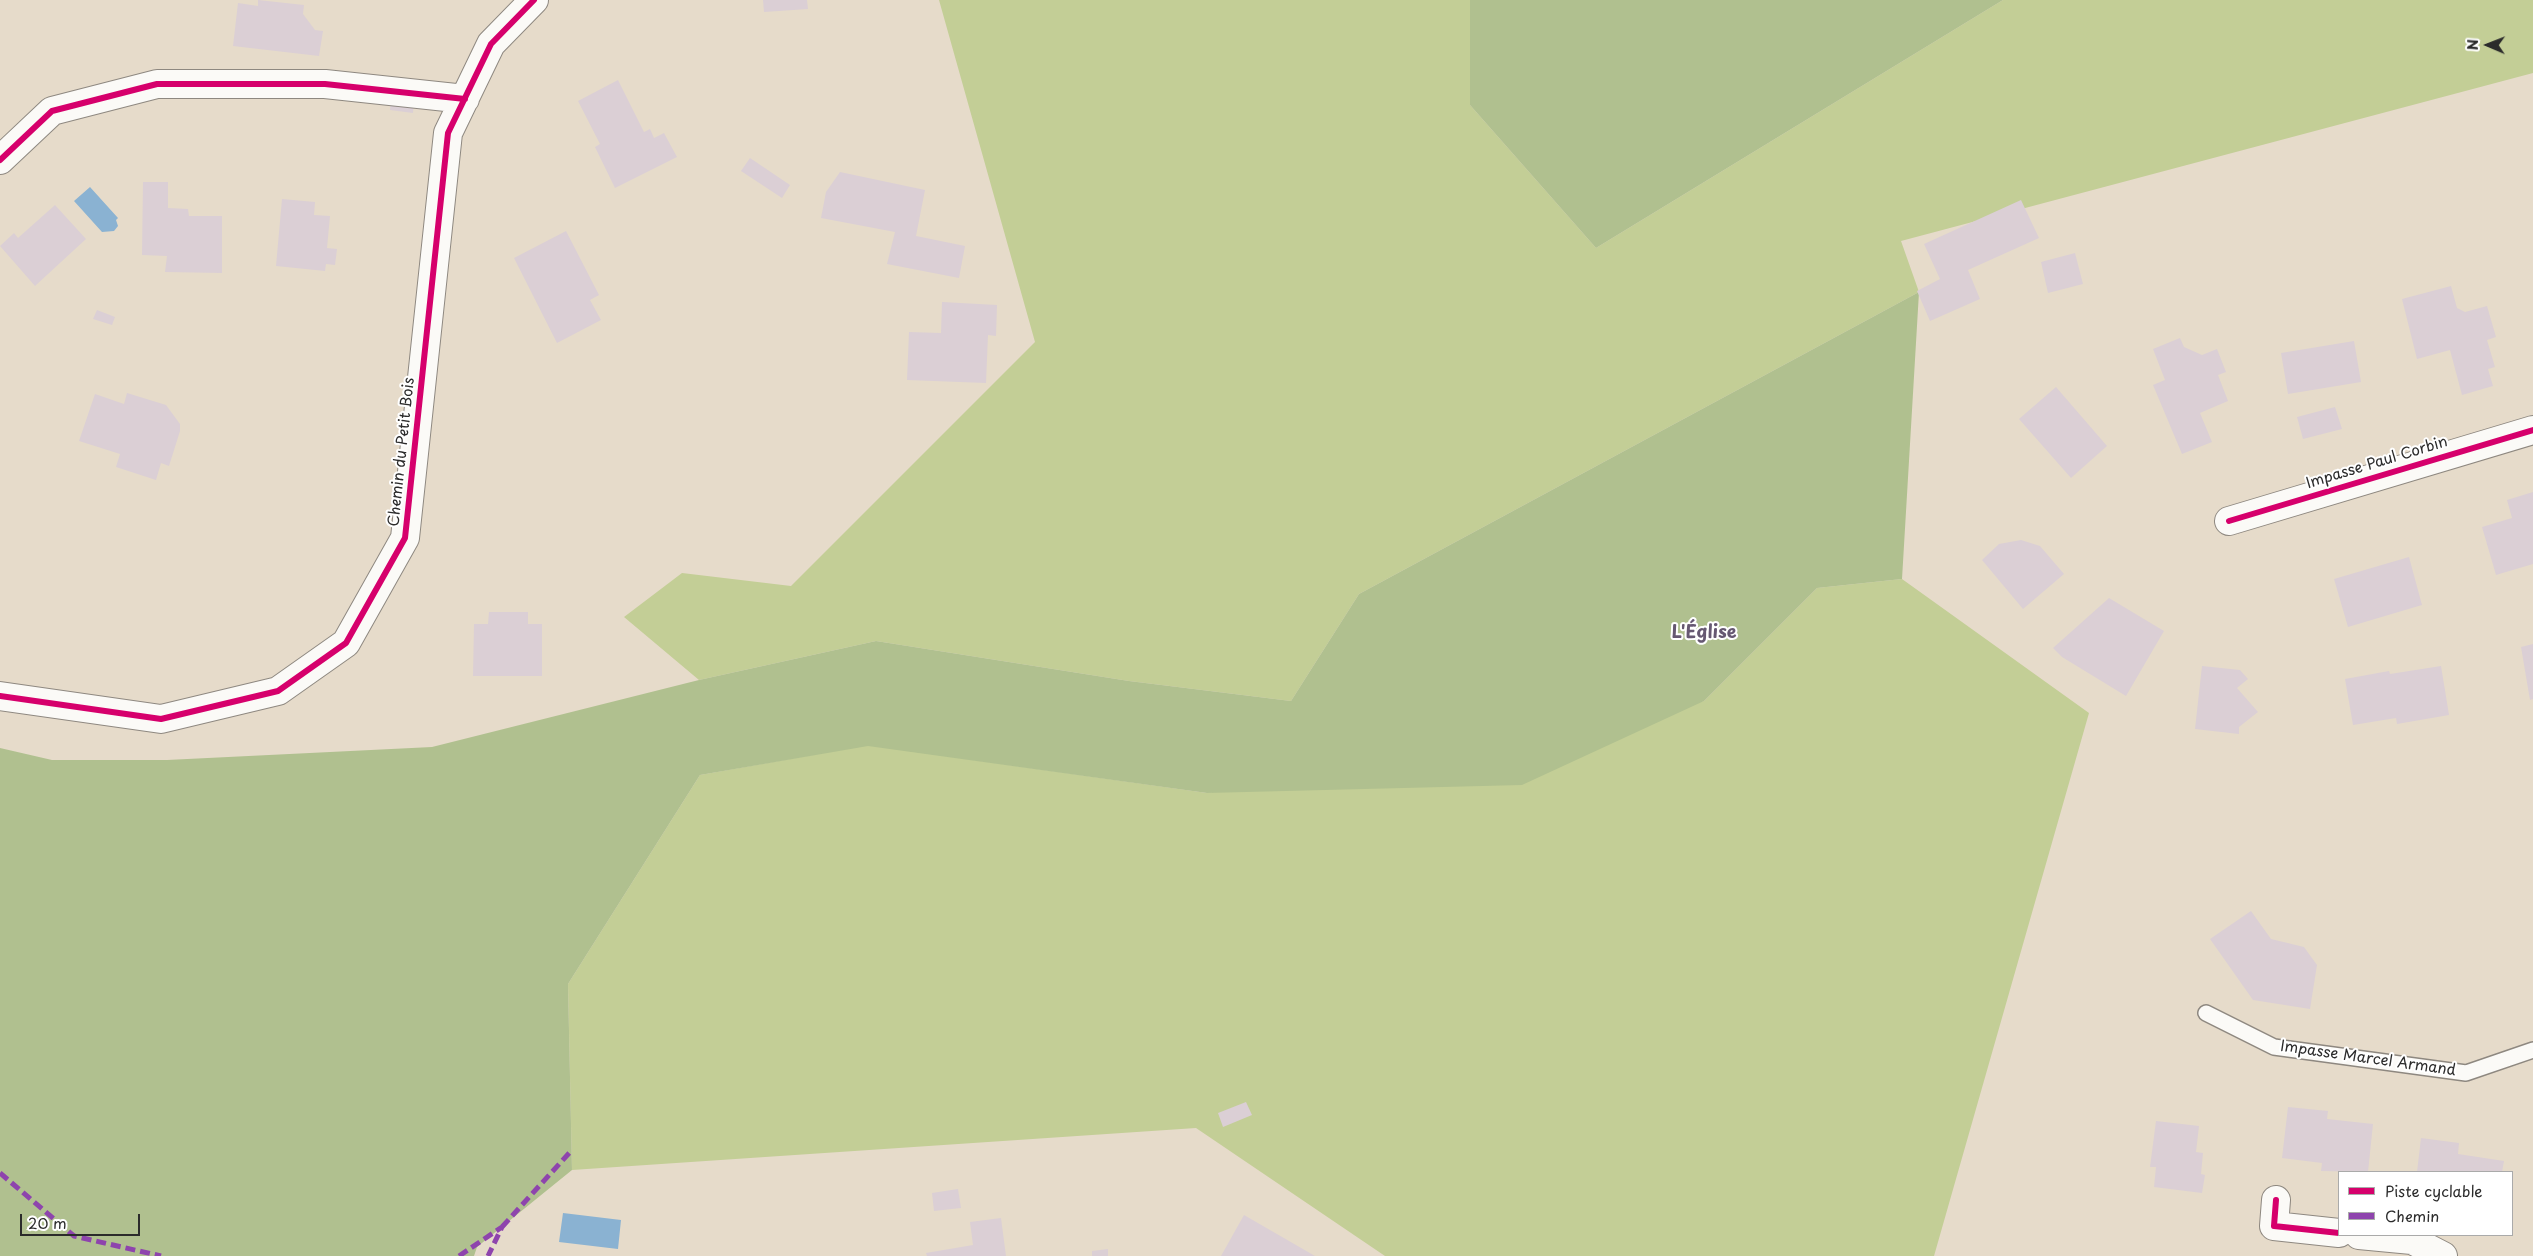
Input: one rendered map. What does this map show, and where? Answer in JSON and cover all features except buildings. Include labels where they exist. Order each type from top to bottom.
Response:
[{"type":"street","name":"Chemin du Petit Bois","points":[[0,696],[161,719],[278,691],[346,643],[405,538],[448,133],[491,44],[534,0]]},
{"type":"street","points":[[0,160],[52,111],[157,84],[326,84],[465,98]]},
{"type":"street","name":"Impasse Paul Corbin","points":[[2229,521],[2533,430]]},
{"type":"street","points":[[2276,1200],[2274,1226],[2338,1233]]},
{"type":"street","points":[[2370,1236],[2412,1240],[2443,1256]]},
{"type":"lane","name":"Impasse Marcel Armand","points":[[2206,1013],[2274,1047],[2466,1073],[2533,1050]]},
{"type":"green space","points":[[939,0],[1470,0],[1470,105],[1596,248],[2003,0],[2533,0],[2533,73],[1901,241],[1919,292],[1359,594],[1291,701],[1129,681],[876,641],[699,680],[624,617],[682,573],[791,586],[1035,342]]},
{"type":"green space","points":[[1470,0],[2003,0],[1596,248],[1470,105]]},
{"type":"green space","points":[[1919,292],[1902,579],[1817,588],[1704,701],[1522,785],[1207,793],[868,746],[700,775],[568,984],[572,1170],[477,1247],[474,1256],[0,1256],[0,748],[52,760],[167,760],[432,747],[699,680],[876,641],[1129,681],[1291,701],[1359,594]]},
{"type":"green space","points":[[1902,579],[2089,713],[1934,1256],[1385,1256],[1196,1128],[572,1170],[568,984],[700,775],[868,745],[1207,793],[1704,701],[1817,588]]},
{"type":"water","points":[[90,187],[118,218],[116,220],[118,226],[114,231],[102,232],[74,201]]},
{"type":"water","points":[[563,1213],[621,1220],[618,1249],[559,1242]]},
{"type":"marked path","points":[[502,1227],[571,1151]]},
{"type":"marked path","points":[[0,1173],[74,1236],[161,1256]]},
{"type":"marked path","points":[[459,1256],[502,1227],[488,1256]]},
{"type":"cycle path","points":[[0,696],[161,719],[278,691],[346,643],[405,538],[448,133],[491,44],[534,0]]},
{"type":"cycle path","points":[[0,160],[52,111],[157,84],[325,84],[465,99]]},
{"type":"cycle path","points":[[2229,521],[2533,430]]},
{"type":"cycle path","points":[[2276,1200],[2274,1226],[2338,1233]]},
{"type":"district","name":"L'Église","points":[[1704,633]]}]
